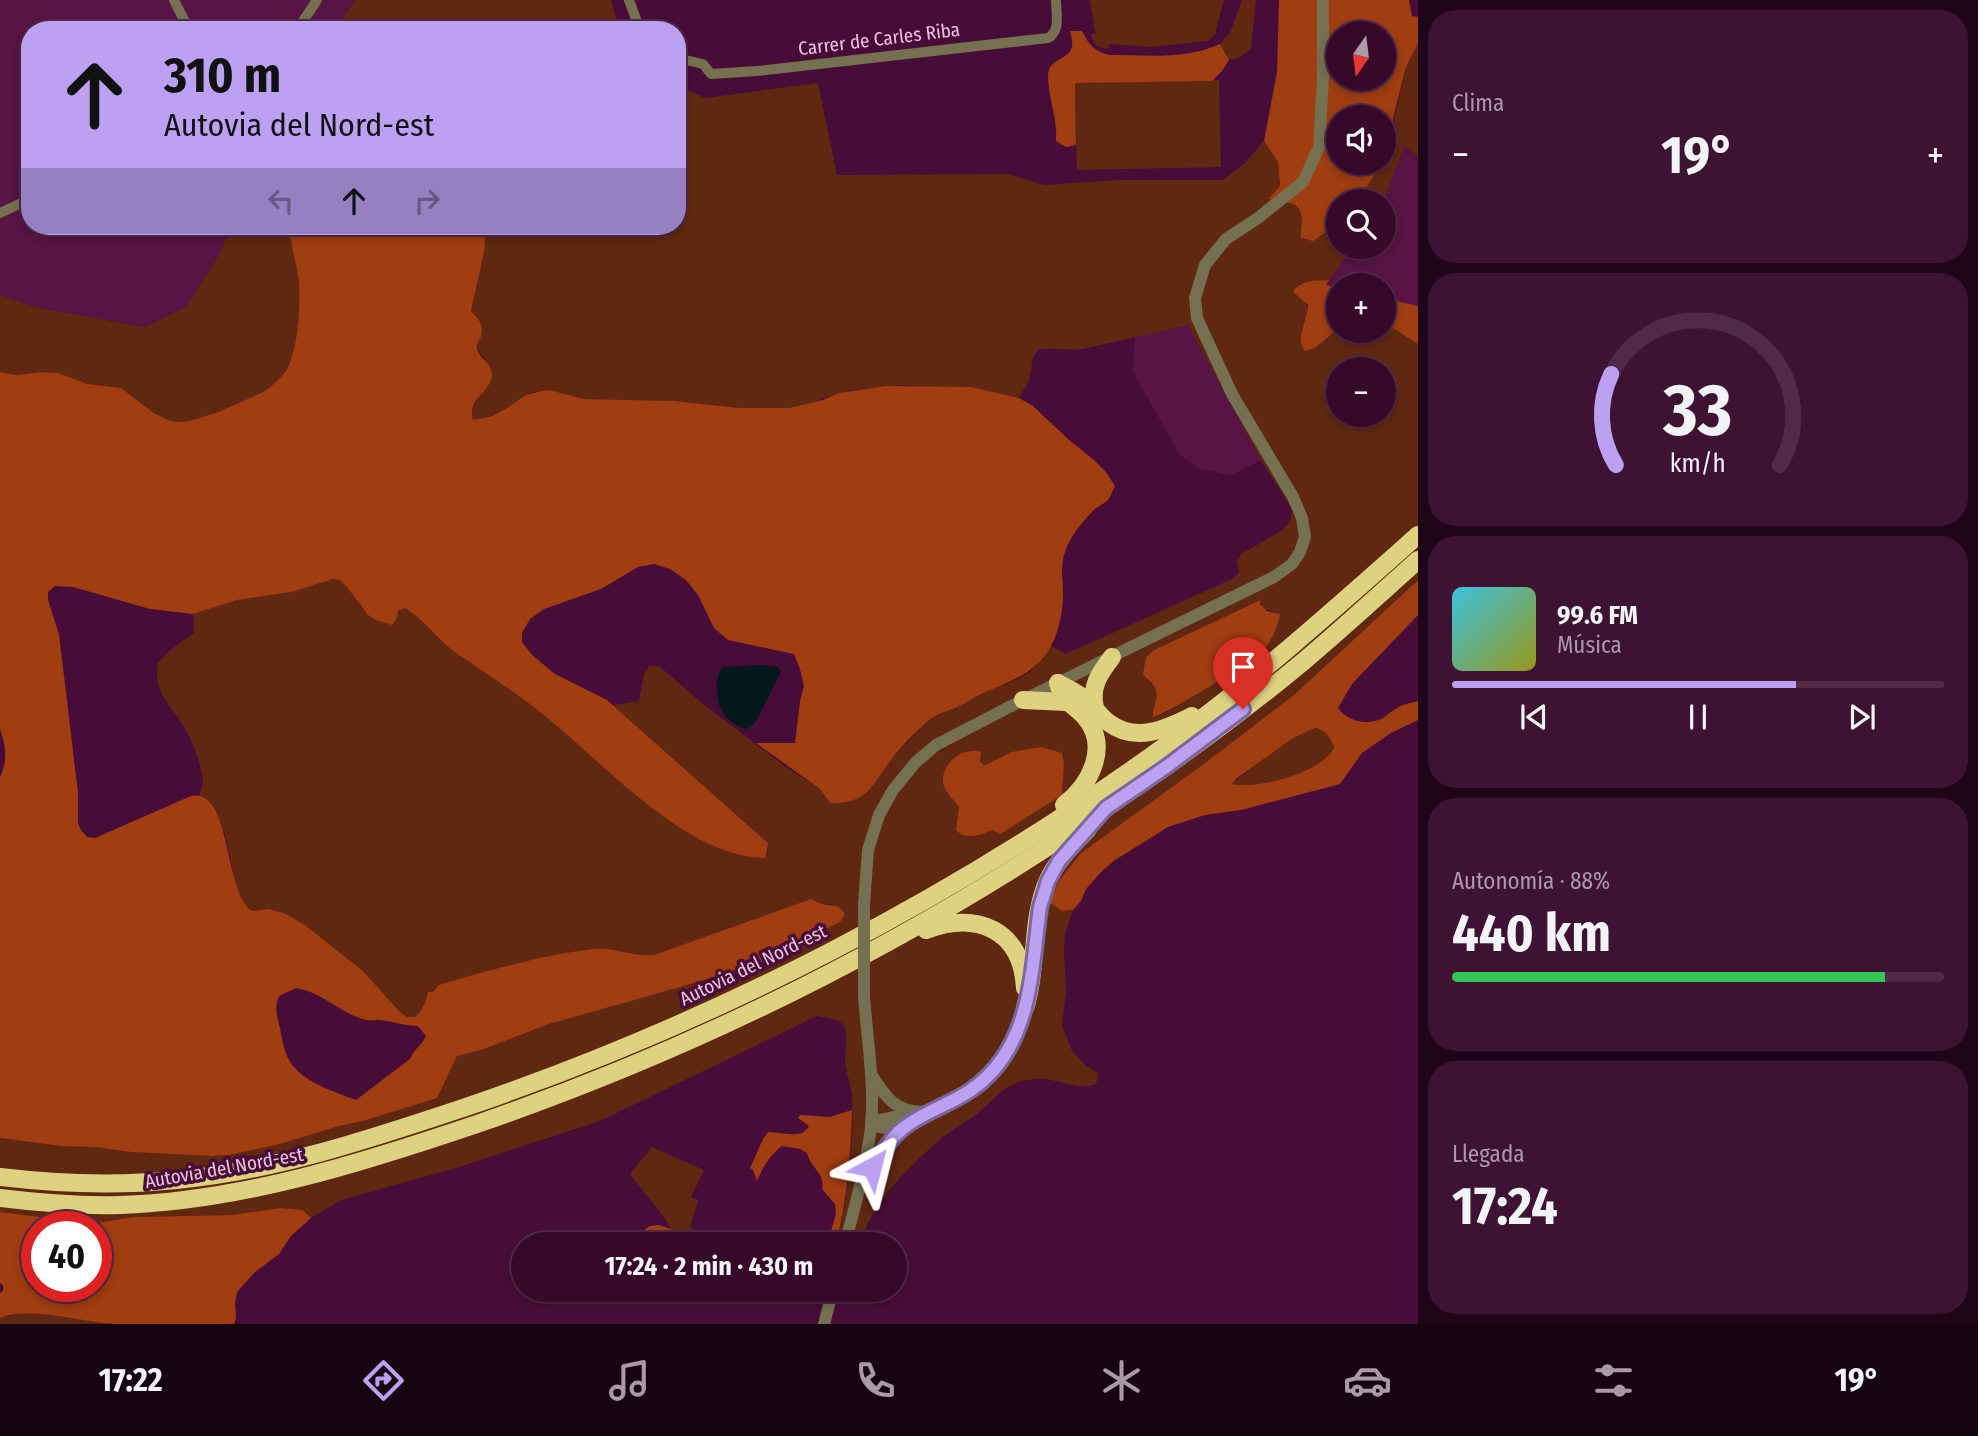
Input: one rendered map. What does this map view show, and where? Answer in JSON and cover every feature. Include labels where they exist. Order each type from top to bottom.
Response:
[{"type":"highway","name":"Autovia del Nord-est","points":[[0,1177],[40,1182],[132,1184],[179,1180],[270,1164],[443,1114],[570,1070],[719,1007],[933,895],[1027,840],[1215,708],[1310,631],[1418,535]]},
{"type":"highway","name":"Autovia del Nord-est","points":[[0,1198],[56,1204],[154,1203],[250,1189],[320,1173],[430,1140],[548,1100],[665,1052],[795,991],[892,940],[985,887],[1106,808],[1223,724],[1303,662],[1418,560]]},
{"type":"highway","points":[[1095,708],[1094,683],[1112,657]]},
{"type":"highway","points":[[1058,683],[1086,699],[1111,725],[1122,730],[1147,733],[1165,729],[1215,708]]},
{"type":"highway","points":[[1027,840],[1045,819],[1076,795],[1093,768],[1097,755],[1094,733],[1083,715],[1066,702],[1058,683]]},
{"type":"highway","points":[[1023,700],[1066,702]]},
{"type":"highway","points":[[1025,1008],[1031,988],[1040,907],[1048,881],[1068,850],[1106,808]]},
{"type":"highway","points":[[892,940],[953,923],[970,922],[992,929],[1011,944],[1020,960],[1024,975],[1025,1008]]},
{"type":"street","points":[[174,0],[184,21]]},
{"type":"street","points":[[303,21],[317,0]]},
{"type":"street","points":[[629,0],[636,21]]},
{"type":"street","name":"Carrer de Carles Riba","points":[[686,60],[703,64],[711,74],[1043,39],[1054,34],[1056,0]]},
{"type":"street","points":[[848,1232],[862,1178],[871,1124],[864,996],[864,904],[868,850],[879,815],[901,780],[916,762],[936,745],[1274,577],[1292,564],[1306,537],[1293,497],[1220,369],[1197,318],[1195,298],[1205,265],[1226,239],[1258,218],[1303,182],[1319,147],[1323,0]]},
{"type":"street","points":[[0,214],[21,204]]},
{"type":"street","points":[[862,1178],[904,1127],[927,1112],[955,1100],[986,1078],[1010,1046],[1025,1008]]},
{"type":"street","points":[[870,1073],[884,1095],[911,1113]]},
{"type":"street","points":[[871,1124],[911,1113],[927,1112]]},
{"type":"street","points":[[871,1124],[891,1130],[904,1127]]},
{"type":"street","points":[[824,1324],[830,1302]]},
{"type":"shaded area","points":[[0,0],[355,0],[340,21],[21,21],[21,235],[228,235],[217,258],[186,307],[145,327],[39,308],[0,295]]},
{"type":"shaded area","points":[[355,0],[611,0],[617,21],[340,21]]},
{"type":"shaded area","points":[[1090,0],[1224,0],[1215,34],[1208,41],[1151,47],[1109,44],[1108,49],[1094,43],[1091,34],[1095,33]]},
{"type":"shaded area","points":[[1242,0],[1256,0],[1251,48],[1239,58],[1229,60],[1220,44],[1230,33]]},
{"type":"shaded area","points":[[1279,0],[1409,0],[1412,16],[1418,17],[1418,43],[1406,67],[1396,106],[1326,105],[1326,175],[1374,175],[1366,189],[1326,189],[1326,232],[1313,241],[1301,238],[1301,215],[1294,204],[1268,199],[1280,186],[1278,162],[1264,141],[1277,72]]},
{"type":"shaded area","points":[[1070,31],[1082,31],[1093,47],[1110,55],[1180,55],[1220,44],[1229,60],[1212,81],[1075,83],[1076,145],[1066,147],[1056,141],[1048,75],[1052,65],[1072,47]]},
{"type":"shaded area","points":[[1418,43],[1418,157],[1405,146],[1396,168],[1396,111],[1406,67]]},
{"type":"shaded area","points":[[1219,80],[1221,167],[1077,170],[1075,83]]},
{"type":"shaded area","points":[[818,83],[837,175],[1008,174],[1044,185],[1117,180],[1223,180],[1245,163],[1264,141],[1278,162],[1280,186],[1268,199],[1294,204],[1300,211],[1302,220],[1301,238],[1312,240],[1326,234],[1326,259],[1344,259],[1334,273],[1326,273],[1326,280],[1298,285],[1297,296],[1305,301],[1308,309],[1300,339],[1319,346],[1326,338],[1326,343],[1396,343],[1396,330],[1418,344],[1418,580],[1295,694],[1081,853],[1058,882],[1050,903],[1064,911],[1073,910],[1065,934],[1066,992],[1062,1025],[1072,1051],[1086,1066],[1097,1072],[1096,1084],[1076,1086],[1039,1079],[1022,1081],[1008,1087],[975,1115],[944,1136],[906,1172],[883,1199],[864,1232],[839,1232],[847,1191],[852,1135],[852,1094],[845,1061],[846,1032],[843,1025],[837,1021],[817,1016],[600,1121],[456,1168],[341,1200],[311,1218],[303,1210],[280,1208],[231,1215],[133,1217],[112,1220],[112,1211],[21,1211],[21,1215],[0,1212],[0,1138],[60,1146],[211,1156],[230,1155],[280,1144],[436,1098],[457,1056],[481,1050],[549,1024],[765,961],[834,925],[833,904],[825,905],[811,899],[654,955],[595,949],[508,965],[428,992],[420,1012],[415,1017],[407,1017],[363,971],[305,925],[284,913],[268,909],[252,911],[242,900],[220,821],[211,805],[199,795],[203,780],[195,749],[182,723],[165,700],[158,683],[158,663],[169,651],[194,633],[193,614],[237,600],[292,592],[333,579],[341,581],[353,593],[362,609],[398,611],[405,608],[451,649],[545,715],[620,781],[677,825],[707,842],[737,854],[766,858],[768,843],[613,705],[639,701],[644,674],[649,666],[659,666],[703,704],[786,767],[820,789],[830,803],[861,796],[873,786],[892,758],[926,723],[940,713],[1030,672],[1051,646],[1066,654],[1232,579],[1239,573],[1237,560],[1241,554],[1281,531],[1290,522],[1293,510],[1261,460],[1188,325],[1083,349],[1038,350],[1033,357],[1029,381],[1019,398],[971,387],[903,385],[839,393],[789,408],[740,408],[675,401],[582,399],[550,390],[533,392],[504,410],[481,420],[473,420],[473,409],[480,389],[485,359],[477,345],[477,317],[471,311],[485,235],[686,235],[686,89],[705,98]],"holes":[[[1259,600],[1262,608],[1280,614],[1264,649],[1231,673],[1157,716],[1154,706],[1157,691],[1143,674],[1154,650]],[[1041,747],[1064,764],[1062,795],[1035,811],[986,832],[970,837],[956,830],[959,807],[946,791],[943,782],[949,764],[959,755],[970,750],[981,757],[980,762],[984,765]]]},
{"type":"shaded area","points":[[1405,146],[1418,157],[1418,306],[1396,301],[1396,273],[1334,273],[1344,259],[1396,259],[1396,189],[1388,189],[1393,175],[1396,175]]},
{"type":"shaded area","points":[[1374,175],[1393,175],[1388,189],[1366,189]]},
{"type":"shaded area","points":[[228,235],[291,235],[299,285],[297,332],[285,373],[263,392],[216,413],[176,422],[154,413],[121,388],[88,384],[58,373],[16,375],[0,372],[0,295],[39,308],[145,327],[186,307],[217,258]]},
{"type":"shaded area","points":[[291,235],[485,235],[471,311],[482,328],[477,345],[479,354],[490,367],[492,375],[473,406],[473,420],[504,410],[526,395],[550,390],[583,399],[675,401],[740,408],[789,408],[823,400],[839,393],[886,386],[971,387],[1019,398],[1033,406],[1094,460],[1115,486],[1108,500],[1086,518],[1067,546],[1063,557],[1060,621],[1045,656],[1021,676],[930,719],[899,750],[867,792],[842,803],[830,803],[820,789],[756,743],[795,743],[804,686],[794,654],[728,640],[714,628],[698,595],[686,580],[670,569],[654,564],[638,567],[601,589],[544,609],[530,619],[522,633],[522,642],[532,655],[555,674],[607,700],[768,843],[766,858],[736,854],[706,842],[676,825],[620,782],[536,709],[451,649],[411,612],[405,608],[398,611],[392,625],[376,620],[368,615],[341,581],[333,579],[292,592],[237,600],[193,614],[150,609],[73,587],[55,586],[48,592],[48,600],[59,634],[78,793],[78,823],[81,830],[87,837],[95,838],[191,796],[204,798],[214,807],[221,823],[236,883],[243,900],[252,911],[268,909],[284,913],[305,925],[363,971],[407,1017],[415,1017],[418,1014],[428,992],[434,991],[439,985],[516,964],[594,949],[654,955],[811,899],[824,905],[837,906],[845,914],[841,921],[765,961],[549,1024],[481,1050],[457,1056],[437,1098],[280,1144],[230,1155],[211,1156],[60,1146],[0,1138],[0,777],[5,753],[0,729],[0,372],[16,375],[58,373],[88,384],[121,388],[154,413],[176,422],[216,413],[263,392],[287,369],[297,332],[298,274]],"holes":[[[296,988],[322,997],[362,1019],[418,1026],[426,1036],[410,1059],[356,1100],[302,1075],[289,1060],[284,1049],[276,1008],[279,996]]]},
{"type":"shaded area","points":[[1326,280],[1326,339],[1315,348],[1305,351],[1301,335],[1308,305],[1293,292],[1300,285]]},
{"type":"shaded area","points":[[1396,301],[1418,306],[1418,344],[1396,330]]},
{"type":"shaded area","points":[[1188,325],[1261,460],[1232,475],[1199,469],[1180,455],[1133,372],[1135,336]]},
{"type":"shaded area","points":[[1418,580],[1418,615],[1352,684],[1338,708],[1347,717],[1371,722],[1418,701],[1418,720],[1391,733],[1362,753],[1340,784],[1241,810],[1205,815],[1168,827],[1102,871],[1073,910],[1062,911],[1050,903],[1058,882],[1081,853],[1295,694]],"holes":[[[1315,728],[1327,734],[1334,747],[1318,764],[1272,782],[1232,784],[1293,738]]]},
{"type":"shaded area","points":[[1260,600],[1260,604],[1267,611],[1280,614],[1270,642],[1264,649],[1209,687],[1153,717],[1156,691],[1143,674],[1146,657],[1154,650]]},
{"type":"shaded area","points":[[1315,728],[1327,734],[1334,747],[1329,756],[1320,763],[1282,779],[1253,785],[1232,784],[1293,738]]},
{"type":"shaded area","points":[[1041,747],[1062,753],[1062,795],[1000,834],[992,830],[969,836],[956,830],[959,807],[943,783],[946,769],[954,758],[967,752],[981,752],[980,762],[985,765],[1012,752]]},
{"type":"shaded area","points":[[852,1110],[849,1161],[839,1232],[831,1232],[836,1214],[835,1204],[822,1189],[820,1174],[807,1153],[782,1146],[767,1162],[757,1181],[750,1168],[768,1132],[796,1134],[806,1131],[809,1126],[798,1118],[800,1115],[830,1117]]},
{"type":"shaded area","points":[[652,1147],[704,1170],[691,1197],[698,1201],[690,1227],[696,1232],[675,1232],[630,1174]]},
{"type":"shaded area","points":[[280,1208],[303,1210],[311,1218],[291,1236],[279,1254],[255,1272],[237,1292],[234,1324],[114,1324],[41,1314],[0,1318],[0,1293],[3,1291],[3,1285],[0,1283],[0,1212],[21,1215],[21,1302],[112,1302],[112,1220],[133,1217],[231,1215]]},
{"type":"shaded area","points":[[659,1225],[676,1232],[643,1232],[650,1226]]},
{"type":"shaded area","points":[[25,1313],[112,1324],[0,1324],[2,1317]]},
{"type":"water","points":[[722,667],[778,667],[781,672],[758,718],[751,727],[745,729],[722,712],[717,695],[719,671]]},
{"type":"route","points":[[872,1167],[904,1127],[927,1112],[970,1091],[994,1070],[1006,1054],[1016,1035],[1031,988],[1040,907],[1048,881],[1059,861],[1106,808],[1243,709]]}]
